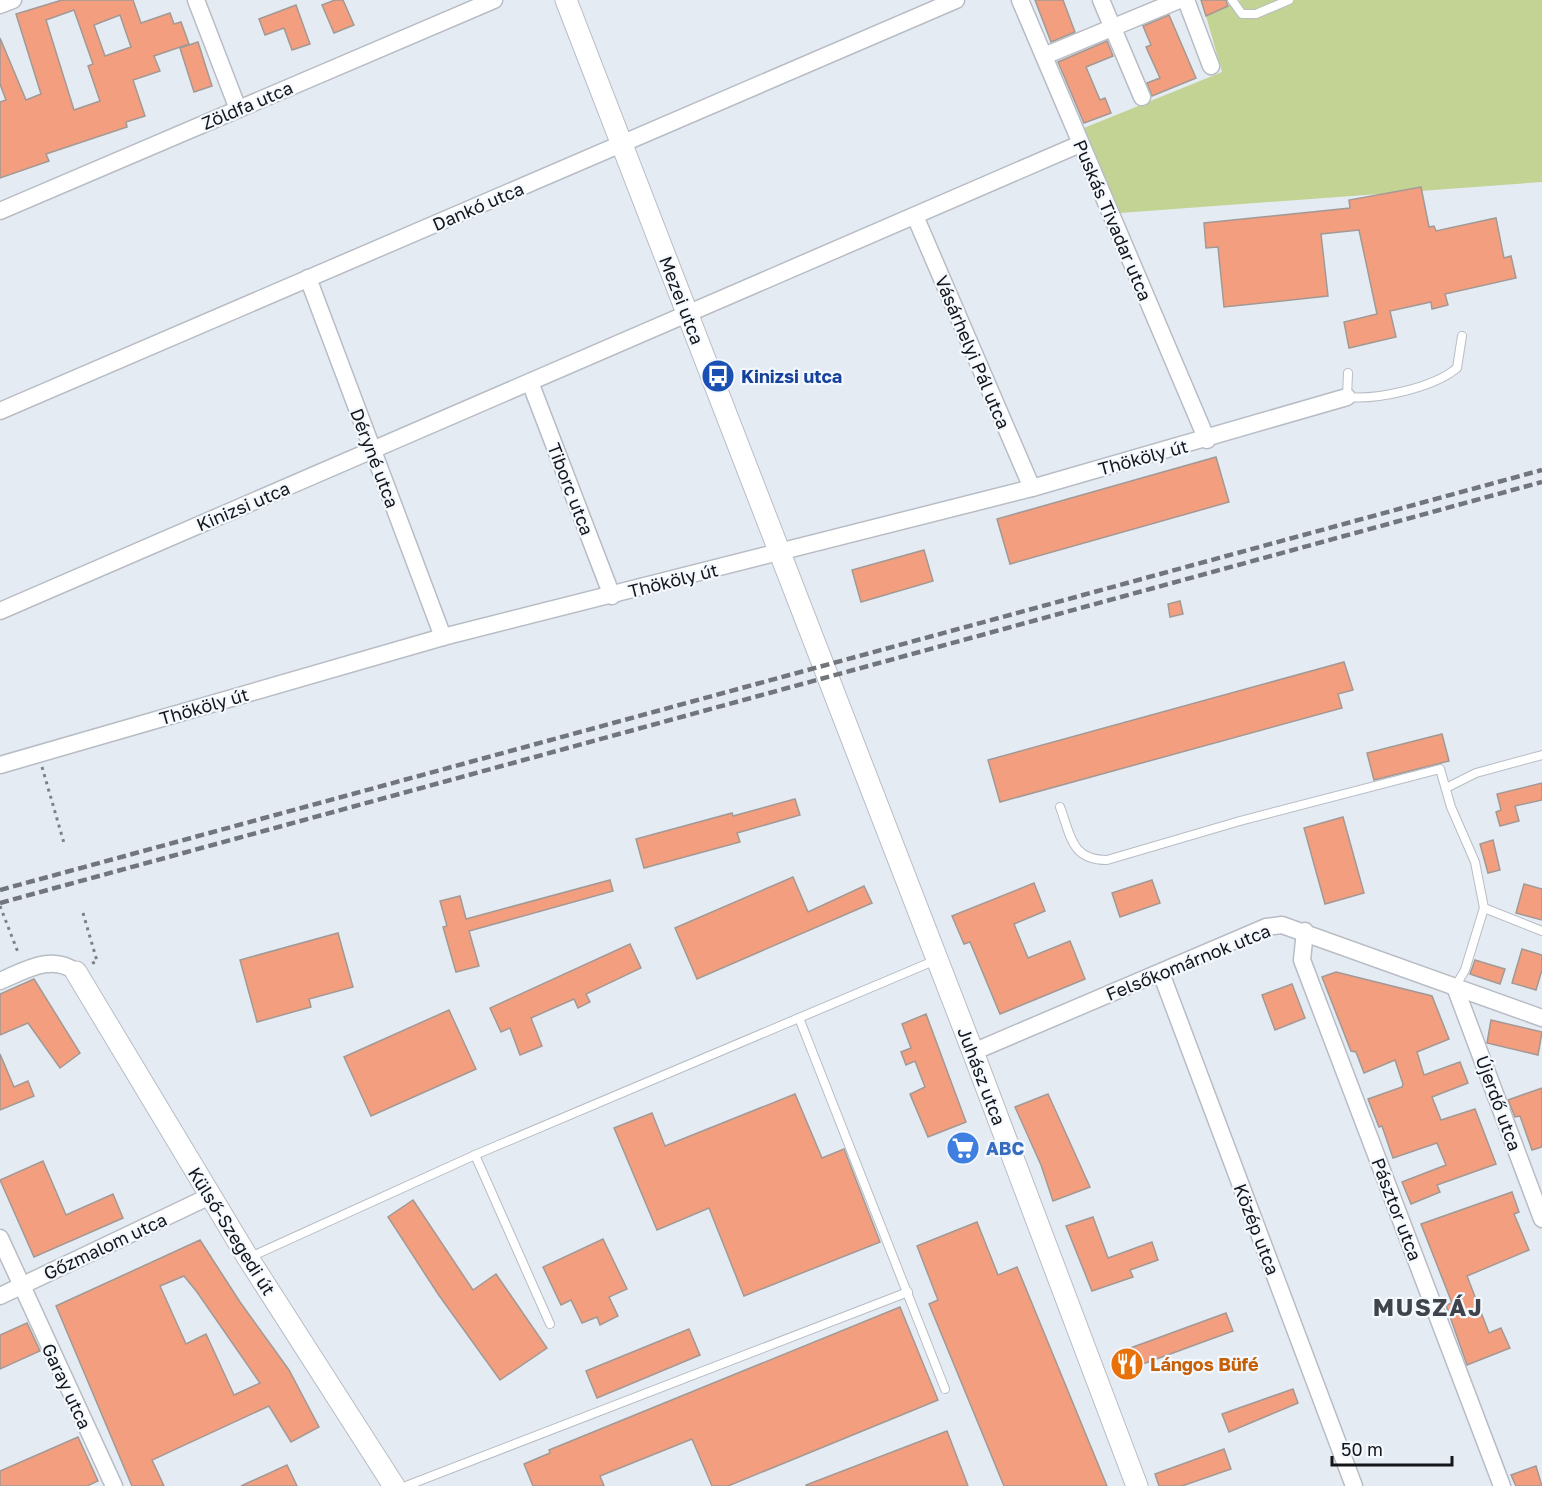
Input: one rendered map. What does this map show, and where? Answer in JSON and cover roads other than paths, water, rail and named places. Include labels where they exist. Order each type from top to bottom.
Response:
[{"type":"street","points":[[0,5],[13,0]]},
{"type":"street","points":[[196,0],[238,109]]},
{"type":"street","name":"Zöldfa utca","points":[[0,211],[494,0]]},
{"type":"street","name":"Mezei utca","points":[[566,0],[825,666]]},
{"type":"street","name":"Dankó utca","points":[[0,411],[956,0]]},
{"type":"street","name":"Puskás Tivadar utca","points":[[1020,0],[1207,440]]},
{"type":"street","points":[[1101,0],[1142,98]]},
{"type":"street","points":[[1044,56],[1179,0]]},
{"type":"street","points":[[1186,0],[1211,66]]},
{"type":"street","name":"Kinizsi utca","points":[[0,611],[688,316],[1080,144]]},
{"type":"street","name":"Vásárhelyi Pál utca","points":[[915,216],[1032,488]]},
{"type":"street","name":"Déryné utca","points":[[308,278],[443,637]]},
{"type":"street","name":"Tiborc utca","points":[[530,382],[612,596]]},
{"type":"street","name":"Thököly út","points":[[0,765],[443,637],[1032,488],[1207,440],[1347,397]]},
{"type":"street","name":"Juhász utca","points":[[825,666],[1137,1486]]},
{"type":"street","name":"Felsőkomárnok utca","points":[[974,1053],[1266,927],[1282,925],[1305,931],[1455,987],[1542,1016]]},
{"type":"street","name":"Pásztor utca","points":[[1305,931],[1302,960],[1503,1486]]},
{"type":"street","points":[[0,981],[52,963],[67,964],[76,972]]},
{"type":"street","name":"Külső-Szegedi út","points":[[76,972],[248,1258],[394,1486]]},
{"type":"street","name":"Közép utca","points":[[1161,973],[1354,1486]]},
{"type":"street","name":"Újerdő utca","points":[[1455,987],[1542,1219]]},
{"type":"street","name":"Gőzmalom utca","points":[[0,1296],[210,1196]]},
{"type":"street","name":"Garay utca","points":[[0,1238],[20,1286],[114,1486]]},
{"type":"lane","points":[[1232,0],[1242,14],[1256,14],[1289,0]]},
{"type":"lane","points":[[1348,373],[1347,397],[1369,399],[1445,378],[1456,368],[1461,336]]},
{"type":"lane","points":[[1446,788],[1476,773],[1542,755]]},
{"type":"lane","points":[[1060,807],[1078,853],[1092,860],[1107,860],[1240,821],[1440,769],[1476,862],[1485,908],[1465,970],[1455,987]]},
{"type":"lane","points":[[1485,908],[1542,931]]},
{"type":"lane","points":[[248,1258],[475,1155],[936,960]]},
{"type":"lane","points":[[799,1018],[945,1389]]},
{"type":"lane","points":[[475,1155],[550,1324]]},
{"type":"lane","points":[[406,1486],[908,1292]]},
{"type":"railway","points":[[0,890],[1542,470]]},
{"type":"railway","points":[[0,903],[1542,482]]},
{"type":"place","name":"Kinizsi utca","points":[[718,376]]},
{"type":"place","name":"ABC","points":[[963,1148]]},
{"type":"place","name":"Lángos Büfé","points":[[1127,1364]]},
{"type":"district","name":"MUSZÁJ","points":[[1428,1306]]}]
